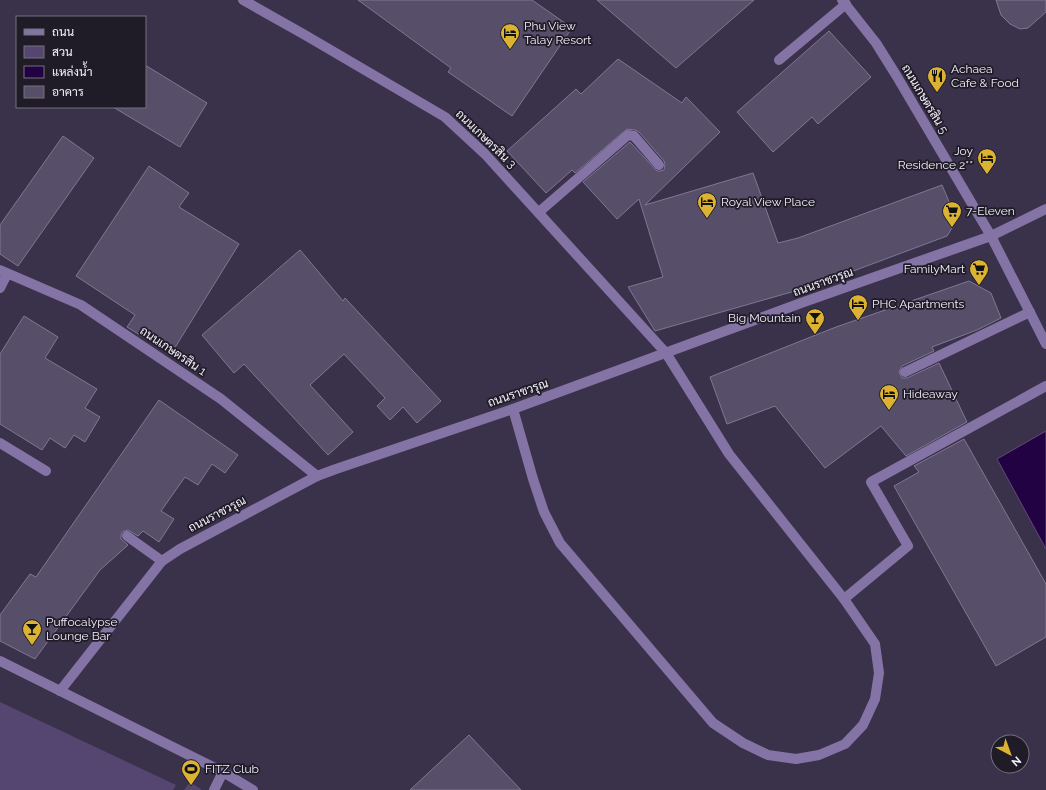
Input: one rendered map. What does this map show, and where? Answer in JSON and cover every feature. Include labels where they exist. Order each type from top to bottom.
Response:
[{"type":"street","name":"ถนนเกษตรสิน 3","points":[[243,0],[445,117],[485,154],[540,212],[666,353],[729,454],[844,599],[875,644],[879,673],[875,699],[863,725],[845,744],[819,755],[796,759],[768,755],[743,743],[712,724],[560,543],[544,512],[513,409]]},
{"type":"street","points":[[779,60],[844,2]]},
{"type":"street","name":"ถนนเกษตรสิน 5","points":[[844,2],[880,50],[991,236],[1046,344]]},
{"type":"street","points":[[540,212],[628,135],[634,136],[659,165]]},
{"type":"street","name":"ถนนราชวรุณ","points":[[60,691],[162,561],[180,549],[317,476],[513,409],[801,303],[991,236],[1046,208]]},
{"type":"street","points":[[0,288],[4,272]]},
{"type":"street","name":"ถนนเกษตรสิน 1","points":[[4,272],[81,305],[221,399],[317,476]]},
{"type":"street","points":[[905,372],[1030,312]]},
{"type":"street","points":[[844,599],[908,546],[871,482],[1046,386]]},
{"type":"street","points":[[0,443],[46,471]]},
{"type":"street","points":[[127,536],[162,561]]},
{"type":"street","points":[[0,661],[223,772],[253,790]]},
{"type":"street","points":[[214,790],[223,772]]},
{"type":"green space","points":[[0,702],[176,785],[173,790],[0,790]]},
{"type":"green space","name":"FITZ Club","points":[[190,782],[202,790],[184,790]]},
{"type":"water","points":[[1046,431],[1046,549],[997,459]]},
{"type":"building","name":"Phu View Talay Resort","points":[[358,0],[532,0],[572,28],[512,116],[448,72],[451,68]]},
{"type":"building","points":[[597,0],[754,0],[676,68]]},
{"type":"building","points":[[996,0],[1046,0],[1046,12],[1028,28],[1020,29],[1010,24],[1001,15]]},
{"type":"building","points":[[829,31],[871,77],[818,124],[812,117],[773,152],[737,112]]},
{"type":"building","points":[[618,59],[682,103],[686,97],[720,132],[645,205],[753,173],[778,243],[798,238],[942,185],[956,218],[952,228],[947,236],[848,273],[810,289],[809,287],[655,331],[628,287],[663,277],[639,199],[617,219],[583,182],[630,142],[657,171],[664,170],[664,161],[639,132],[627,129],[575,173],[572,170],[546,193],[507,151],[576,89],[581,94]]},
{"type":"building","points":[[146,66],[207,103],[180,147],[115,108],[146,108]]},
{"type":"building","points":[[63,136],[94,158],[18,266],[0,254],[0,225]]},
{"type":"building","points":[[149,166],[189,193],[179,207],[239,244],[171,354],[127,327],[135,315],[76,276]]},
{"type":"building","points":[[300,250],[343,301],[345,298],[441,401],[417,423],[403,407],[390,420],[377,406],[385,398],[344,354],[310,385],[353,432],[328,455],[244,364],[234,373],[202,335]]},
{"type":"building","points":[[969,281],[991,293],[1001,318],[977,330],[932,347],[934,351],[902,366],[899,372],[902,378],[907,378],[939,363],[967,422],[906,456],[881,426],[825,468],[775,406],[727,424],[710,377],[836,327]]},
{"type":"building","points":[[24,316],[58,337],[45,358],[97,389],[85,408],[100,417],[85,442],[74,435],[65,448],[50,438],[42,450],[0,424],[0,354]]},
{"type":"building","points":[[159,400],[238,455],[225,473],[212,464],[198,485],[185,477],[161,511],[174,519],[159,542],[143,531],[138,536],[128,530],[122,532],[121,539],[128,545],[100,570],[35,659],[0,641],[0,615],[30,574],[36,577]]},
{"type":"building","points":[[964,439],[1046,584],[1046,637],[996,666],[894,486],[919,472],[914,466]]},
{"type":"building","points":[[469,735],[521,790],[410,790]]},
{"type":"place","name":"Phu View Talay Resort","points":[[510,50]]},
{"type":"place","name":"Achaea Cafe & Food","points":[[937,93]]},
{"type":"place","name":"Joy Residence 2**","points":[[987,175]]},
{"type":"place","name":"Royal View Place","points":[[707,219]]},
{"type":"place","name":"7-Eleven","points":[[952,228]]},
{"type":"place","name":"FamilyMart","points":[[979,286]]},
{"type":"place","name":"PHC Apartments","points":[[858,321]]},
{"type":"place","name":"Big Mountain","points":[[815,335]]},
{"type":"place","name":"Hideaway","points":[[889,411]]},
{"type":"place","name":"Puffocalypse Lounge Bar","points":[[32,646]]},
{"type":"place","name":"FITZ Club","points":[[191,786]]}]
